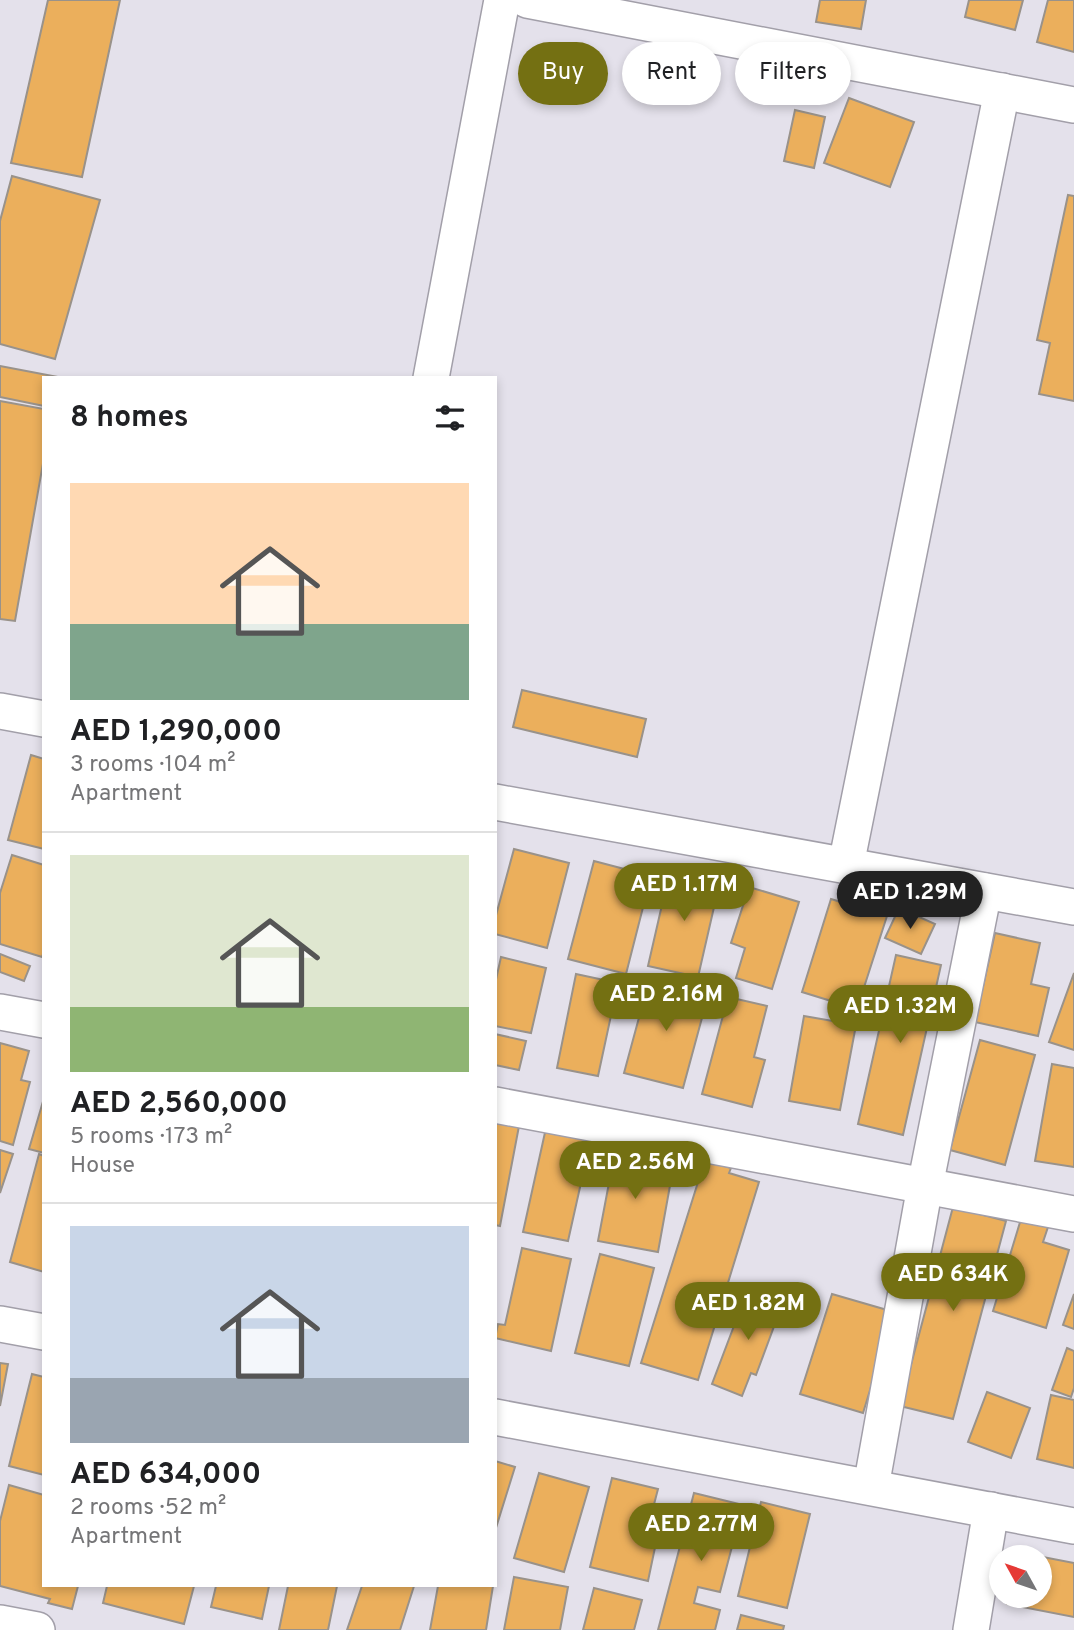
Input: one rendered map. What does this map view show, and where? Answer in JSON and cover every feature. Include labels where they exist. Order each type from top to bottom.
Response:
[{"type":"street","points":[[432,376],[502,0]]},
{"type":"street","points":[[527,0],[1074,105]]},
{"type":"street","points":[[846,865],[1002,91]]},
{"type":"street","points":[[0,711],[42,719]]},
{"type":"street","points":[[497,802],[1074,907]]},
{"type":"street","points":[[870,1488],[925,1186],[984,891]]},
{"type":"street","points":[[0,1012],[42,1020]]},
{"type":"street","points":[[497,1105],[1074,1214]]},
{"type":"street","points":[[0,1324],[42,1332]]},
{"type":"street","points":[[497,1417],[1074,1526]]},
{"type":"street","points":[[971,1630],[990,1510]]},
{"type":"street","points":[[0,1623],[37,1630]]},
{"type":"building","points":[[48,0],[120,0],[82,177],[11,163]]},
{"type":"building","points":[[820,0],[866,0],[861,29],[816,22]]},
{"type":"building","points":[[969,0],[1023,0],[1015,30],[965,17]]},
{"type":"building","points":[[1048,0],[1074,0],[1074,52],[1037,42]]},
{"type":"building","points":[[851,99],[914,122],[890,187],[824,163],[846,105],[851,105]]},
{"type":"building","points":[[795,110],[825,117],[814,168],[784,161]]},
{"type":"building","points":[[12,176],[100,200],[55,359],[0,344],[0,221]]},
{"type":"building","points":[[1068,195],[1074,196],[1074,401],[1039,394],[1050,343],[1037,340]]},
{"type":"building","points":[[0,366],[52,376],[42,376],[42,406],[0,397]]},
{"type":"building","points":[[0,401],[42,409],[42,469],[15,621],[0,619]]},
{"type":"building","points":[[522,690],[646,719],[637,757],[513,727]]},
{"type":"building","points":[[31,755],[42,758],[42,848],[8,840]]},
{"type":"building","points":[[514,849],[569,863],[547,948],[497,935],[497,912]]},
{"type":"building","points":[[12,855],[42,864],[42,957],[0,944],[0,893]]},
{"type":"building","points":[[594,861],[651,876],[626,974],[568,959]]},
{"type":"building","points":[[670,870],[720,881],[698,977],[648,966]]},
{"type":"building","points":[[749,887],[799,902],[772,989],[736,978],[745,948],[731,943]]},
{"type":"building","points":[[831,899],[887,916],[857,1009],[802,992]]},
{"type":"building","points":[[899,908],[935,924],[921,954],[885,938]]},
{"type":"building","points":[[995,933],[1040,943],[1031,984],[1049,988],[1038,1036],[975,1022]]},
{"type":"building","points":[[0,954],[30,966],[24,981],[0,972]]},
{"type":"building","points":[[896,955],[941,965],[903,1135],[858,1124]]},
{"type":"building","points":[[501,957],[546,968],[531,1033],[497,1026],[497,975]]},
{"type":"building","points":[[1074,973],[1074,1050],[1049,1042]]},
{"type":"building","points":[[576,974],[618,983],[598,1076],[557,1068]]},
{"type":"building","points":[[650,977],[709,992],[683,1088],[624,1073]]},
{"type":"building","points":[[728,997],[767,1006],[754,1057],[765,1060],[752,1107],[702,1094]]},
{"type":"building","points":[[804,1016],[856,1025],[840,1110],[789,1101]]},
{"type":"building","points":[[497,1034],[526,1041],[519,1070],[497,1065]]},
{"type":"building","points":[[980,1040],[1035,1055],[1005,1165],[950,1150]]},
{"type":"building","points":[[0,1043],[29,1051],[21,1080],[30,1082],[13,1145],[0,1141]]},
{"type":"building","points":[[1052,1064],[1074,1068],[1074,1167],[1035,1161]]},
{"type":"building","points":[[42,1105],[42,1152],[29,1149]]},
{"type":"building","points":[[497,1122],[519,1126],[500,1226],[497,1225]]},
{"type":"building","points":[[546,1128],[591,1138],[568,1241],[523,1232]]},
{"type":"building","points":[[616,1146],[648,1152],[647,1156],[667,1160],[664,1179],[671,1180],[658,1252],[598,1241]]},
{"type":"building","points":[[0,1150],[13,1154],[0,1193]]},
{"type":"building","points":[[39,1154],[42,1155],[42,1271],[10,1262]]},
{"type":"building","points":[[705,1160],[731,1168],[729,1173],[759,1182],[698,1380],[641,1363]]},
{"type":"building","points":[[953,1207],[1006,1221],[953,1419],[900,1406]]},
{"type":"building","points":[[1021,1219],[1048,1227],[1043,1242],[1069,1250],[1046,1328],[993,1311]]},
{"type":"building","points":[[522,1248],[571,1259],[551,1351],[497,1338],[498,1324],[505,1325]]},
{"type":"building","points":[[600,1254],[654,1268],[629,1366],[575,1353]]},
{"type":"building","points":[[748,1289],[783,1302],[756,1375],[751,1373],[742,1396],[712,1384]]},
{"type":"building","points":[[832,1294],[894,1312],[863,1413],[800,1394]]},
{"type":"building","points":[[1074,1294],[1074,1329],[1063,1325]]},
{"type":"building","points":[[1067,1348],[1074,1351],[1074,1388],[1071,1397],[1052,1390]]},
{"type":"building","points":[[0,1363],[8,1364],[0,1406]]},
{"type":"building","points":[[32,1374],[42,1376],[42,1474],[9,1466]]},
{"type":"building","points":[[987,1392],[1030,1408],[1011,1458],[968,1442]]},
{"type":"building","points":[[1051,1395],[1074,1400],[1074,1468],[1037,1459]]},
{"type":"building","points":[[497,1462],[515,1467],[497,1525]]},
{"type":"building","points":[[539,1473],[589,1487],[564,1572],[514,1558]]},
{"type":"building","points":[[612,1478],[658,1489],[652,1512],[662,1514],[648,1581],[590,1567]]},
{"type":"building","points":[[9,1485],[42,1494],[42,1587],[78,1587],[72,1609],[48,1603],[50,1599],[0,1586],[0,1521]]},
{"type":"building","points":[[694,1493],[743,1505],[720,1592],[698,1587],[694,1603],[720,1610],[715,1630],[658,1630]]},
{"type":"building","points":[[761,1502],[810,1514],[787,1608],[738,1596]]},
{"type":"building","points":[[1052,1559],[1074,1563],[1074,1617],[1028,1608],[1052,1608]]},
{"type":"building","points":[[514,1577],[568,1587],[560,1630],[504,1630]]},
{"type":"building","points":[[107,1587],[194,1587],[184,1624],[103,1603]]},
{"type":"building","points":[[216,1587],[269,1587],[262,1619],[211,1607]]},
{"type":"building","points":[[288,1587],[337,1587],[328,1630],[279,1630]]},
{"type":"building","points":[[362,1587],[414,1587],[400,1630],[347,1630]]},
{"type":"building","points":[[438,1587],[493,1587],[486,1630],[430,1630]]},
{"type":"building","points":[[594,1588],[642,1600],[634,1630],[583,1630]]},
{"type":"building","points":[[741,1615],[784,1626],[783,1630],[737,1630]]}]
